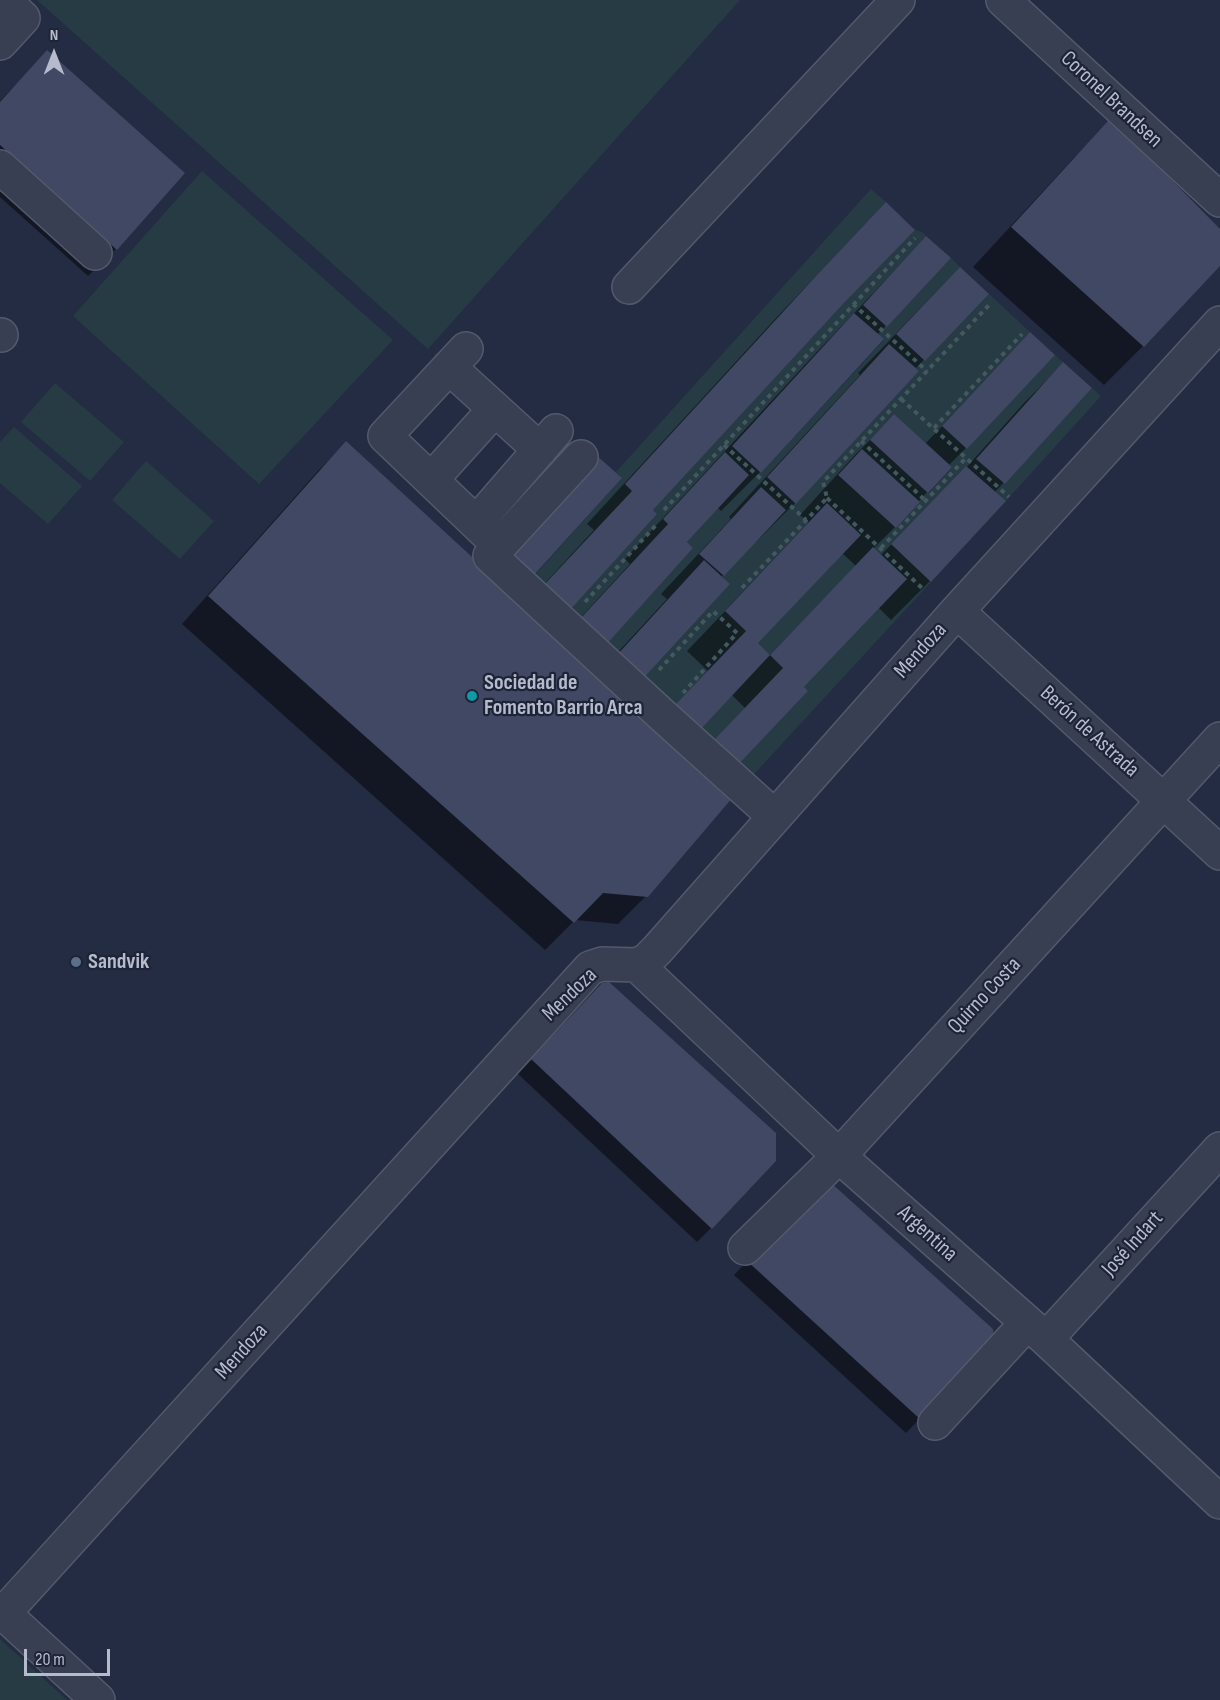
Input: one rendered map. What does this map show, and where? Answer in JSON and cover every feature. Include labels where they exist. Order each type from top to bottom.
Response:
[{"type":"street","points":[[0,43],[23,18],[4,0]]},
{"type":"street","points":[[629,287],[898,0]]},
{"type":"street","name":"Coronel Brandsen","points":[[1003,0],[1220,200]]},
{"type":"street","points":[[0,166],[95,253]]},
{"type":"street","name":"Mendoza","points":[[2,1612],[590,968],[602,964],[636,965],[647,960],[657,950],[957,611],[1220,323]]},
{"type":"street","points":[[476,522],[548,441],[495,409],[458,358],[385,436],[499,545]]},
{"type":"street","points":[[431,480],[495,409]]},
{"type":"street","points":[[581,457],[490,556],[774,816]]},
{"type":"street","name":"Berón de Astrada","points":[[957,611],[1220,853]]},
{"type":"street","name":"Quirno Costa","points":[[745,1248],[839,1156],[1220,739]]},
{"type":"street","name":"Argentina","points":[[636,965],[839,1156],[1036,1331],[1220,1502]]},
{"type":"street","name":"José Indart","points":[[934,1423],[1036,1331],[1220,1149]]},
{"type":"street","points":[[2,1612],[98,1700]]},
{"type":"path","points":[[664,510],[915,238]]},
{"type":"path","points":[[853,304],[927,371]]},
{"type":"path","points":[[924,590],[826,498],[823,482],[989,305]]},
{"type":"path","points":[[934,428],[1022,334]]},
{"type":"path","points":[[901,398],[1010,497]]},
{"type":"path","points":[[861,441],[926,501]]},
{"type":"path","points":[[724,445],[806,520]]},
{"type":"path","points":[[881,548],[966,458]]},
{"type":"path","points":[[742,588],[826,498]]},
{"type":"path","points":[[564,625],[657,524]]},
{"type":"path","points":[[639,693],[713,611],[737,633],[662,715]]},
{"type":"shaded area","points":[[37,0],[740,0],[428,349]]},
{"type":"shaded area","points":[[202,171],[393,340],[259,484],[73,316]]},
{"type":"shaded area","points":[[871,189],[886,202],[625,484],[632,491],[543,587],[568,611],[657,514],[653,510],[844,303],[915,230],[926,236],[863,305],[887,327],[951,258],[960,267],[896,333],[924,361],[989,294],[1030,332],[943,425],[967,449],[1055,355],[1063,362],[976,459],[1005,484],[1092,388],[1101,396],[1006,501],[966,466],[891,544],[931,582],[733,797],[488,572],[507,552],[534,576],[622,478],[616,472]],"holes":[[[854,313],[884,340],[761,473],[732,445]],[[889,344],[919,371],[796,504],[767,477]],[[894,414],[952,467],[929,493],[870,441]],[[862,449],[920,502],[896,528],[838,476]],[[725,452],[749,475],[687,542],[693,548],[604,645],[578,621],[668,524],[663,519]],[[761,487],[786,510],[723,576],[699,554]],[[827,503],[861,535],[758,642],[725,610]],[[873,548],[906,580],[804,687],[808,691],[737,766],[712,742],[783,668],[770,655]],[[704,560],[730,584],[641,681],[615,656]],[[745,632],[770,655],[699,730],[675,706]]]},
{"type":"shaded area","points":[[55,383],[124,442],[90,481],[21,422]]},
{"type":"shaded area","points":[[14,427],[82,486],[48,524],[0,483],[0,442]]},
{"type":"shaded area","points":[[146,461],[214,521],[180,559],[112,500]]},
{"type":"shaded area","points":[[0,1639],[67,1700],[0,1700]]},
{"type":"building","points":[[47,50],[185,173],[117,250],[0,145],[0,102]]},
{"type":"building","points":[[1108,121],[1157,165],[1220,229],[1220,266],[1144,347],[1011,227]]},
{"type":"building","points":[[886,202],[915,230],[844,303],[653,510],[657,514],[569,611],[542,587],[632,491],[625,484]]},
{"type":"building","points":[[926,236],[951,258],[887,327],[863,305]]},
{"type":"building","points":[[960,267],[989,294],[925,361],[896,334]]},
{"type":"building","points":[[854,313],[884,339],[761,473],[732,446]]},
{"type":"building","points":[[1030,332],[1055,355],[967,449],[942,426]]},
{"type":"building","points":[[889,344],[919,371],[796,504],[767,477]]},
{"type":"building","points":[[1063,362],[1092,388],[1005,484],[976,459]]},
{"type":"building","points":[[894,414],[952,467],[928,493],[870,440]]},
{"type":"building","name":"Sociedad de Fomento Barrio Arca","points":[[346,441],[733,797],[648,897],[603,893],[574,923],[208,596]]},
{"type":"building","points":[[862,449],[920,502],[896,528],[838,475]]},
{"type":"building","points":[[725,452],[749,475],[687,542],[693,548],[605,646],[578,621],[668,524],[663,519]]},
{"type":"building","points":[[596,455],[622,478],[533,576],[507,552]]},
{"type":"building","points":[[966,466],[1006,501],[931,582],[891,544]]},
{"type":"building","points":[[761,487],[786,510],[724,576],[699,554]]},
{"type":"building","points":[[827,503],[861,535],[758,643],[770,655],[700,730],[674,706],[746,631],[725,611]]},
{"type":"building","points":[[873,547],[907,579],[804,687],[808,691],[737,766],[712,742],[783,668],[770,655]]},
{"type":"building","points":[[704,560],[730,584],[641,681],[615,657]]},
{"type":"building","points":[[609,982],[776,1133],[776,1161],[712,1229],[531,1059],[602,983]]},
{"type":"building","points":[[830,1182],[993,1329],[994,1342],[921,1420],[746,1260]]},
{"type":"place","name":"Sociedad de Fomento Barrio Arca","points":[[472,696]]},
{"type":"place","name":"Sandvik","points":[[76,962]]}]
